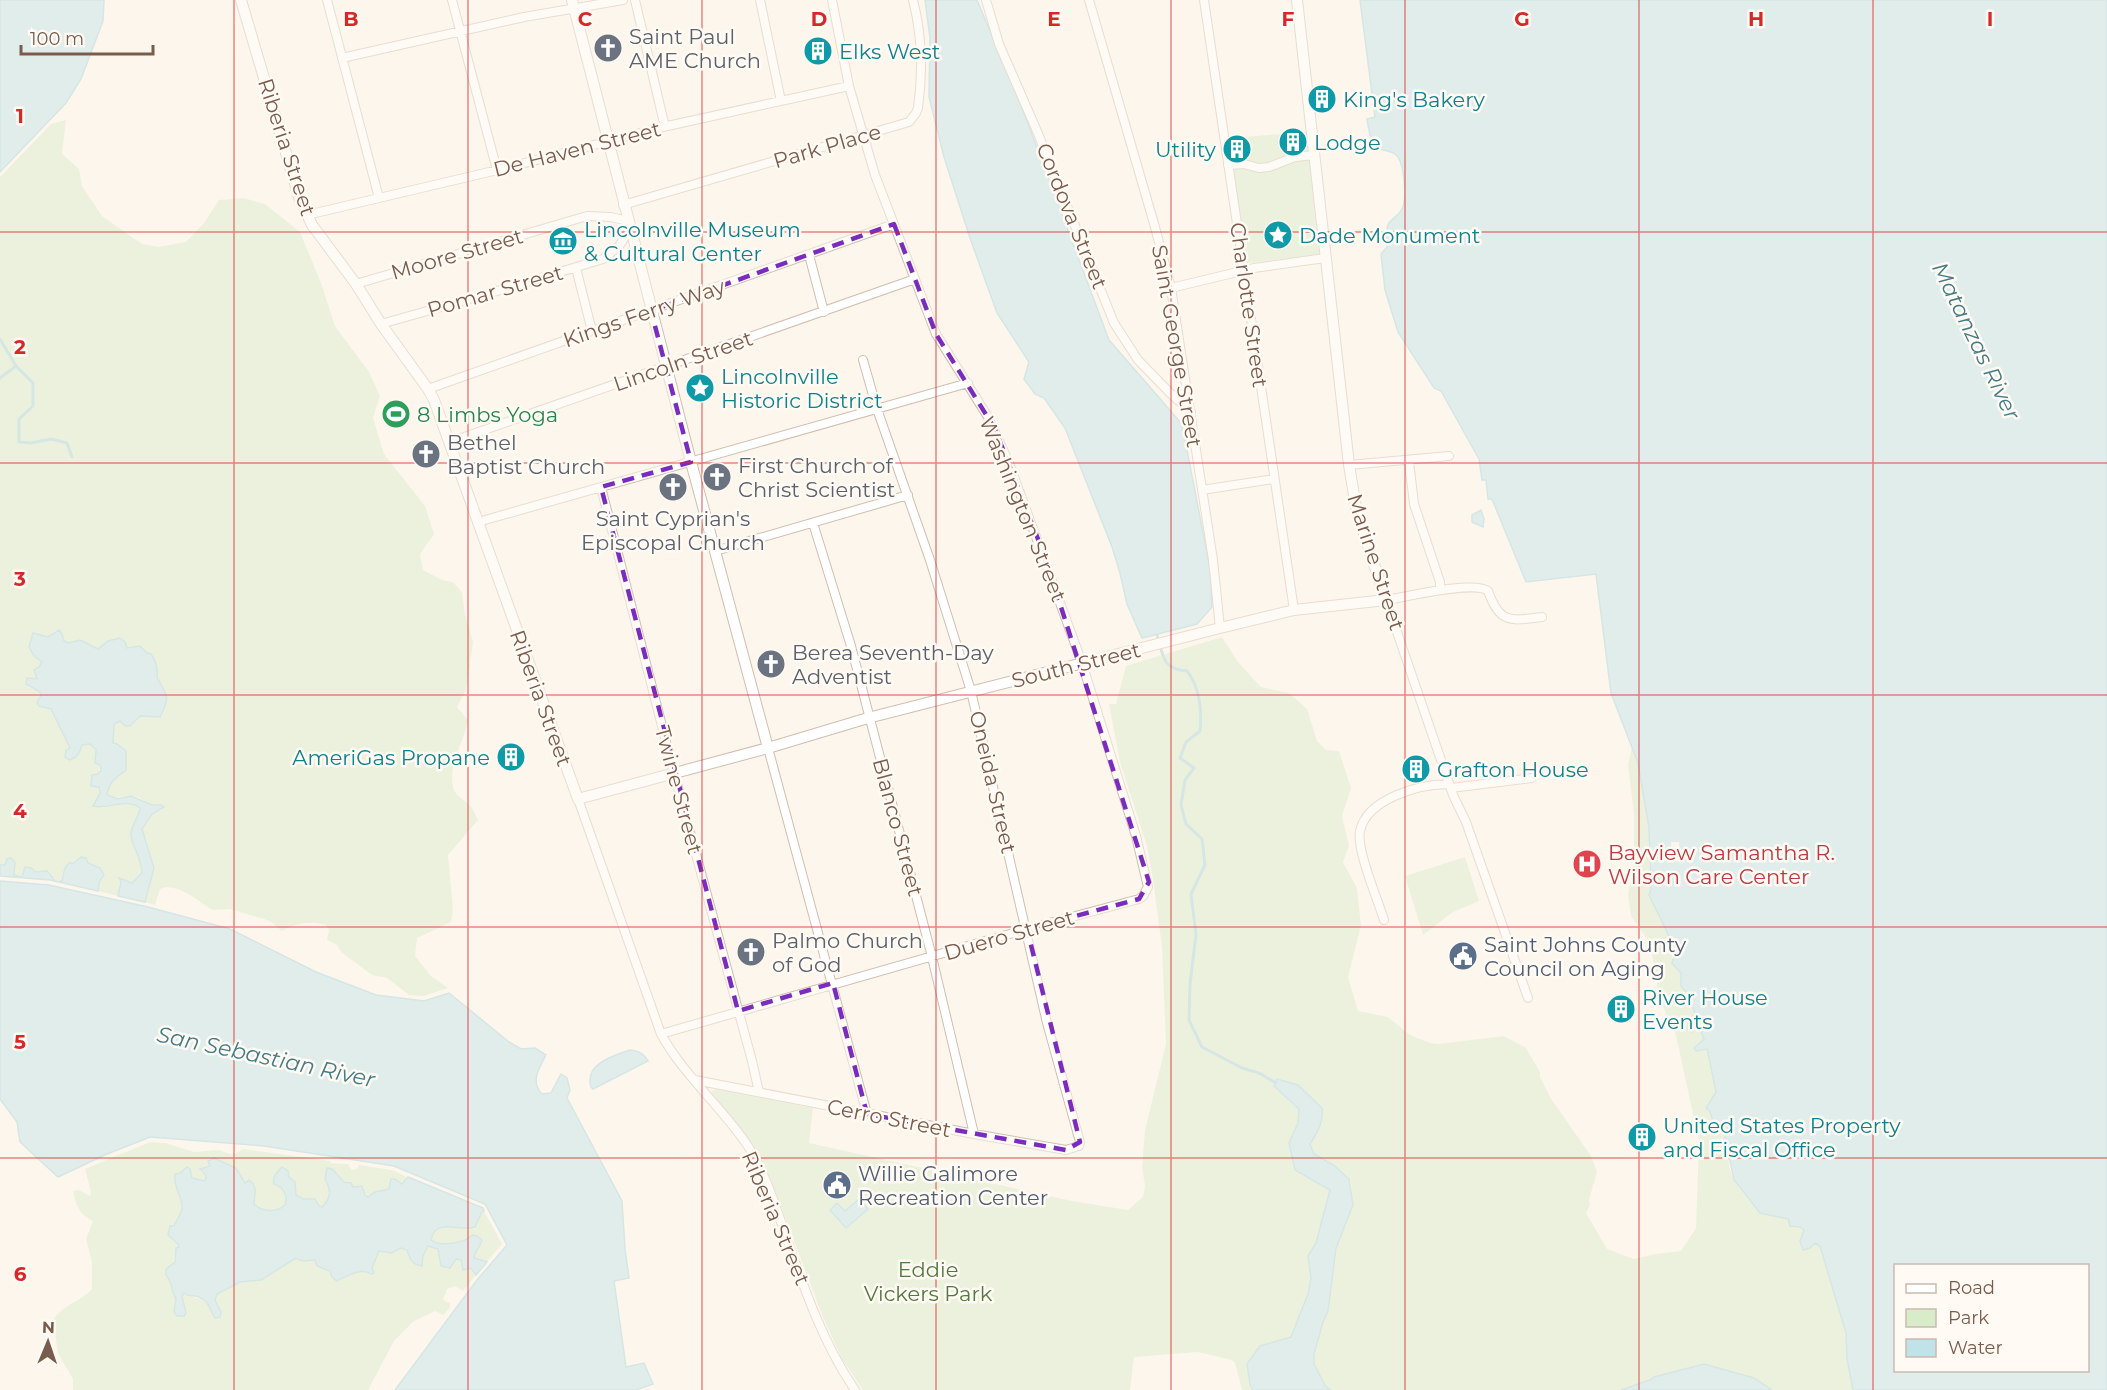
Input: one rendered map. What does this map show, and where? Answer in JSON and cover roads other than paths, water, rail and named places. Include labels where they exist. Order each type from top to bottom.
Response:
[{"type":"street","name":"Riberia Street","points":[[241,0],[299,197],[307,215],[428,389],[450,442],[661,1034],[671,1052],[753,1155],[770,1192],[830,1348],[855,1390]]},
{"type":"street","points":[[327,0],[380,198]]},
{"type":"street","points":[[452,0],[497,170]]},
{"type":"street","points":[[342,58],[573,4],[623,0]]},
{"type":"street","points":[[635,0],[664,123],[663,127]]},
{"type":"street","points":[[760,0],[781,101]]},
{"type":"street","name":"Washington Street","points":[[832,0],[849,86],[863,135],[894,224],[936,334],[988,417],[1009,463],[1082,663],[1149,882],[1147,892]]},
{"type":"street","name":"Park Place","points":[[624,205],[909,122],[916,113],[920,94],[921,51],[913,0]]},
{"type":"street","name":"Cordova Street","points":[[986,0],[999,44],[1042,141],[1114,323],[1138,360],[1191,412]]},
{"type":"street","name":"Saint George Street","points":[[1089,0],[1171,288],[1213,560],[1220,628]]},
{"type":"street","name":"Charlotte Street","points":[[1204,0],[1294,610]]},
{"type":"street","name":"Marine Street","points":[[1298,0],[1325,258],[1349,465],[1357,513],[1450,786],[1466,822],[1528,998]]},
{"type":"street","points":[[573,4],[651,311],[867,1114]]},
{"type":"street","name":"De Haven Street","points":[[307,215],[497,170],[663,127],[849,86]]},
{"type":"street","points":[[1228,165],[1269,167],[1295,157],[1314,155]]},
{"type":"street","name":"Moore Street","points":[[356,284],[587,216],[611,217],[629,225]]},
{"type":"street","name":"Kings Ferry Way","points":[[428,389],[894,224]]},
{"type":"street","name":"Pomar Street","points":[[381,324],[603,259],[626,238],[629,225]]},
{"type":"street","points":[[809,255],[824,312]]},
{"type":"street","points":[[1171,288],[1254,268],[1325,258]]},
{"type":"street","points":[[576,268],[592,331]]},
{"type":"street","name":"Lincoln Street","points":[[450,442],[915,279]]},
{"type":"street","name":"Oneida Street","points":[[863,360],[971,692],[1047,1023],[1080,1142]]},
{"type":"street","points":[[478,522],[968,383]]},
{"type":"street","points":[[1349,465],[1449,456]]},
{"type":"street","points":[[1408,461],[1412,475],[1414,504],[1440,582],[1440,590]]},
{"type":"street","points":[[1202,490],[1274,479]]},
{"type":"street","name":"Twine Street","points":[[601,487],[759,1092]]},
{"type":"street","points":[[715,551],[908,495]]},
{"type":"street","name":"Blanco Street","points":[[813,523],[851,646],[932,957],[974,1134]]},
{"type":"street","name":"South Street","points":[[578,799],[768,748],[868,718],[1294,610],[1386,600],[1473,586],[1485,588],[1488,591],[1495,609],[1500,614],[1514,620],[1542,617]]},
{"type":"street","points":[[1384,920],[1363,854],[1360,832],[1365,819],[1379,805],[1392,797],[1433,784],[1450,786],[1532,778]]},
{"type":"street","name":"Duero Street","points":[[661,1034],[1139,899],[1147,892]]},
{"type":"street","name":"Cerro Street","points":[[695,1080],[1066,1150],[1079,1146],[1080,1142]]},
{"type":"water","points":[[0,0],[104,0],[103,21],[81,79],[66,103],[0,172]]},
{"type":"water","points":[[925,0],[977,0],[1024,113],[1109,340],[1182,424],[1210,569],[1212,607],[1197,624],[1142,638],[1127,604],[1112,547],[1065,428],[1044,398],[1035,394],[1024,379],[1029,362],[997,313],[944,157],[929,97],[930,38]]},
{"type":"water","name":"Matanzas River","points":[[1360,0],[2107,0],[2107,1390],[1853,1390],[1847,1359],[1846,1333],[1820,1246],[1815,1243],[1803,1250],[1800,1241],[1804,1230],[1790,1226],[1788,1219],[1760,1213],[1734,1180],[1724,1131],[1718,1122],[1712,1119],[1710,1111],[1706,1108],[1716,1092],[1708,1053],[1707,1049],[1696,1051],[1694,1048],[1704,1039],[1700,1029],[1694,1029],[1693,1032],[1687,1029],[1689,1019],[1695,1014],[1688,994],[1681,986],[1681,973],[1672,963],[1675,954],[1667,932],[1649,895],[1651,889],[1649,827],[1638,763],[1611,693],[1596,574],[1526,582],[1492,499],[1488,499],[1486,480],[1482,480],[1479,459],[1441,391],[1434,388],[1398,332],[1385,290],[1381,254],[1387,247],[1388,225],[1401,211],[1404,204],[1404,181],[1401,164],[1395,154],[1372,146],[1367,119],[1375,117]]},
{"type":"water","points":[[1481,510],[1484,519],[1483,527],[1472,522],[1472,515]]},
{"type":"water","points":[[59,630],[64,641],[68,643],[80,640],[98,649],[108,641],[120,638],[125,642],[127,648],[140,646],[153,657],[157,677],[166,696],[166,704],[160,717],[140,716],[130,726],[125,726],[120,721],[114,724],[113,743],[126,751],[126,770],[111,783],[107,795],[118,799],[131,796],[152,805],[164,807],[152,814],[142,829],[154,868],[145,902],[118,896],[121,882],[119,878],[132,883],[142,873],[131,835],[140,808],[129,804],[93,806],[100,793],[99,787],[91,786],[92,775],[98,774],[101,770],[100,765],[95,763],[96,750],[90,744],[82,745],[74,758],[69,760],[65,757],[66,750],[70,748],[51,709],[39,706],[37,703],[40,692],[26,684],[27,678],[37,679],[34,670],[42,662],[34,656],[29,647],[33,633],[48,637]]},
{"type":"water","points":[[81,857],[100,868],[104,875],[99,882],[98,891],[50,880],[0,876],[0,865],[5,865],[7,859],[11,858],[15,862],[14,875],[22,877],[25,867],[36,872],[47,871],[59,882],[62,881],[67,865]]},
{"type":"water","name":"San Sebastian River","points":[[0,881],[49,885],[148,907],[230,929],[316,972],[376,995],[424,1001],[449,993],[509,1042],[521,1049],[535,1048],[546,1055],[537,1075],[538,1089],[542,1094],[551,1093],[561,1074],[567,1078],[570,1090],[567,1098],[622,1201],[629,1278],[614,1281],[626,1367],[644,1363],[653,1384],[636,1390],[395,1390],[477,1280],[507,1245],[485,1204],[394,1166],[264,1146],[150,1137],[58,1177],[20,1142],[17,1122],[0,1099]]},
{"type":"water","points":[[630,1050],[640,1053],[648,1061],[593,1089],[591,1087],[590,1079],[596,1067],[608,1058]]},
{"type":"water","points":[[1277,1079],[1298,1085],[1322,1108],[1321,1123],[1310,1144],[1314,1154],[1335,1166],[1349,1179],[1353,1205],[1336,1248],[1328,1311],[1314,1354],[1314,1364],[1326,1387],[1331,1390],[1253,1390],[1250,1384],[1247,1364],[1260,1346],[1291,1337],[1308,1294],[1311,1278],[1308,1256],[1316,1243],[1330,1190],[1295,1170],[1289,1143],[1298,1123],[1299,1109],[1274,1086]]},
{"type":"water","points":[[214,1158],[236,1168],[245,1183],[249,1180],[254,1186],[254,1204],[261,1209],[269,1210],[285,1205],[284,1192],[274,1184],[275,1175],[282,1167],[288,1171],[289,1177],[295,1182],[296,1195],[303,1199],[315,1199],[322,1207],[330,1193],[325,1179],[327,1168],[332,1169],[344,1182],[351,1183],[353,1187],[362,1186],[368,1197],[375,1192],[389,1189],[391,1179],[402,1184],[408,1177],[483,1208],[484,1211],[475,1227],[443,1227],[433,1233],[431,1240],[443,1244],[465,1240],[473,1235],[477,1236],[482,1240],[474,1258],[487,1262],[476,1275],[471,1268],[463,1270],[461,1260],[456,1259],[450,1268],[441,1266],[438,1249],[428,1246],[423,1256],[422,1266],[414,1263],[407,1250],[401,1248],[391,1253],[379,1251],[372,1268],[374,1273],[363,1271],[337,1281],[332,1277],[330,1271],[317,1266],[315,1260],[302,1261],[296,1258],[261,1280],[240,1282],[217,1294],[215,1300],[221,1312],[220,1317],[215,1318],[202,1298],[184,1293],[182,1296],[186,1313],[184,1316],[177,1316],[174,1312],[176,1299],[166,1275],[166,1269],[175,1262],[176,1248],[179,1247],[168,1235],[170,1226],[174,1226],[182,1208],[175,1184],[175,1174],[187,1167],[190,1169],[192,1178],[204,1181],[206,1175],[200,1169],[210,1166],[208,1161]]},
{"type":"water","points":[[859,1199],[868,1209],[846,1228],[830,1210],[837,1203],[845,1211]]},
{"type":"water","points":[[1704,1364],[1754,1378],[1772,1390],[1621,1390],[1654,1377]]},
{"type":"waterway","points":[[0,339],[16,366],[0,378]]},
{"type":"waterway","points":[[16,366],[33,383],[33,406],[19,419],[19,442],[31,443],[51,439],[67,443],[72,457]]},
{"type":"waterway","points":[[1157,635],[1168,664],[1187,671],[1195,684],[1201,716],[1200,731],[1186,742],[1180,758],[1194,768],[1185,780],[1181,805],[1186,824],[1202,839],[1205,865],[1191,894],[1196,935],[1190,984],[1189,1020],[1202,1047],[1276,1083]]},
{"type":"place","name":"Saint Paul AME Church","points":[[608,48]]},
{"type":"place","name":"Elks West","points":[[818,51]]},
{"type":"place","name":"King's Bakery","points":[[1322,99]]},
{"type":"place","name":"Lodge","points":[[1293,142]]},
{"type":"place","name":"Utility","points":[[1237,149]]},
{"type":"place","name":"Dade Monument","points":[[1278,235]]},
{"type":"place","name":"Lincolnville Museum & Cultural Center","points":[[563,241]]},
{"type":"place","name":"Lincolnville Historic District","points":[[700,388]]},
{"type":"place","name":"8 Limbs Yoga","points":[[396,414]]},
{"type":"place","name":"Bethel Baptist Church","points":[[426,454]]},
{"type":"place","name":"First Church of Christ Scientist","points":[[717,477]]},
{"type":"place","name":"Saint Cyprian's Episcopal Church","points":[[673,487]]},
{"type":"place","name":"Berea Seventh-Day Adventist","points":[[771,664]]},
{"type":"place","name":"AmeriGas Propane","points":[[511,757]]},
{"type":"place","name":"Grafton House","points":[[1416,769]]},
{"type":"place","name":"Bayview Samantha R. Wilson Care Center","points":[[1587,864]]},
{"type":"place","name":"Palmo Church of God","points":[[751,952]]},
{"type":"place","name":"Saint Johns County Council on Aging","points":[[1463,956]]},
{"type":"place","name":"River House Events","points":[[1621,1009]]},
{"type":"place","name":"United States Property and Fiscal Office","points":[[1642,1137]]},
{"type":"place","name":"Willie Galimore Recreation Center","points":[[837,1185]]},
{"type":"park label","name":"Eddie Vickers Park","points":[[928,1281]]}]
